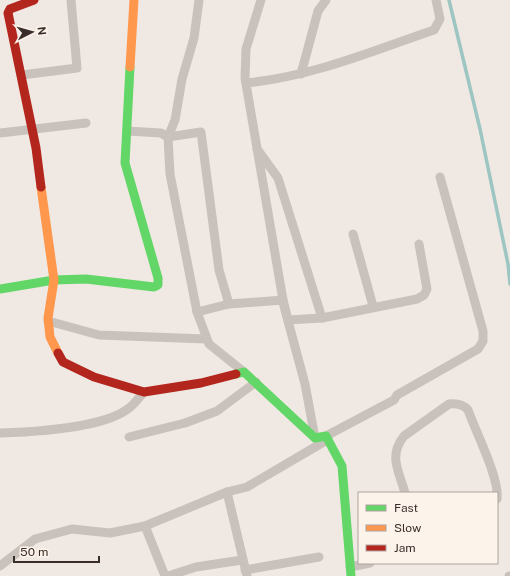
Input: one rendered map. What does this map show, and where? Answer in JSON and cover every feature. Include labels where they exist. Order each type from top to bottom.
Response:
[{"type":"street","points":[[34,0],[8,11],[32,128],[54,280],[48,321],[50,337],[63,362],[94,377],[144,392],[202,383],[244,372]]},
{"type":"street","points":[[22,75],[77,68],[71,0]]},
{"type":"street","points":[[0,289],[54,280],[96,280],[154,287],[158,285],[158,278],[127,174],[127,131],[134,0]]},
{"type":"street","points":[[199,0],[194,38],[182,79],[175,120],[168,137],[170,174],[197,312],[209,344],[256,382],[315,438],[327,438]]},
{"type":"street","points":[[261,0],[246,49],[244,66],[246,83],[283,300],[311,411],[315,438]]},
{"type":"street","points":[[301,74],[318,11],[326,0]]},
{"type":"street","points":[[246,83],[279,79],[330,66],[434,30],[440,19],[436,0]]},
{"type":"street","points":[[0,133],[32,128],[86,123]]},
{"type":"street","points":[[127,131],[161,133],[168,137],[201,132],[220,270],[229,304]]},
{"type":"street","points":[[257,147],[278,178],[322,318]]},
{"type":"street","points":[[0,564],[35,539],[72,529],[110,533],[145,526],[227,492],[247,487],[327,438],[394,400],[397,395],[478,349],[482,344],[483,331],[440,177]]},
{"type":"street","points":[[353,234],[373,306]]},
{"type":"street","points":[[288,320],[322,318],[373,306],[418,299],[424,295],[427,284],[419,244]]},
{"type":"street","points":[[197,312],[229,304],[283,300]]},
{"type":"street","points":[[48,321],[99,335],[206,339]]},
{"type":"street","points":[[129,437],[185,423],[217,411],[256,382]]},
{"type":"street","points":[[0,433],[64,427],[110,419],[129,408],[144,392]]},
{"type":"street","points":[[405,492],[395,459],[399,443],[404,436],[449,404],[462,405],[468,410],[495,479],[498,492]]},
{"type":"street","points":[[327,438],[342,466],[351,572],[368,564]]},
{"type":"street","points":[[227,492],[246,573],[319,557]]},
{"type":"street","points":[[145,526],[164,576]]},
{"type":"street","points":[[168,576],[196,567],[242,560]]},
{"type":"waterway","points":[[449,0],[480,129],[508,264],[510,284]]},
{"type":"traffic: fast","points":[[0,289],[54,280],[86,279],[154,287],[158,285],[158,278],[125,163],[130,67]]},
{"type":"traffic: fast","points":[[236,374],[244,372],[315,438],[326,436],[342,466],[351,576]]},
{"type":"traffic: slow","points":[[130,67],[134,0]]},
{"type":"traffic: slow","points":[[41,187],[54,280],[48,318],[50,337],[58,353]]},
{"type":"traffic: jam","points":[[34,0],[10,9],[8,13],[36,148],[41,187]]},
{"type":"traffic: jam","points":[[58,353],[63,362],[94,377],[144,392],[201,383],[236,374]]}]
